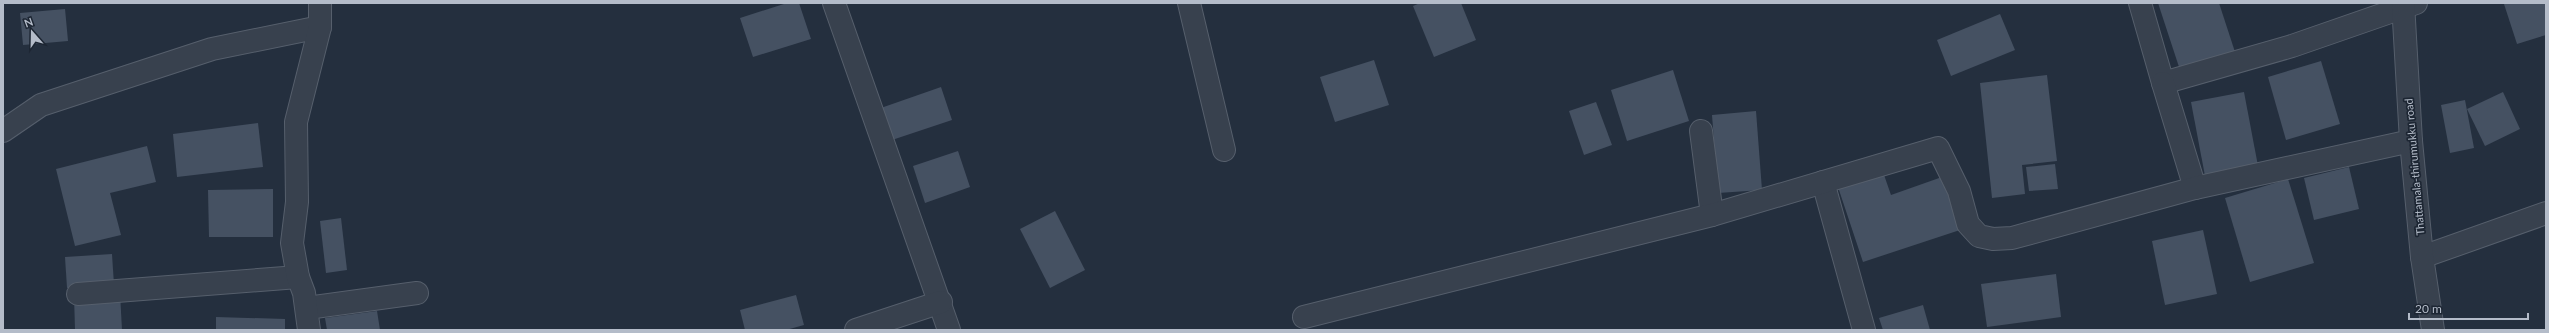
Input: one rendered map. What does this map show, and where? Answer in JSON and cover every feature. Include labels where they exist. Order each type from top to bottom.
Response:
[{"type":"street","points":[[834,3],[941,302],[949,330]]},
{"type":"street","points":[[1189,3],[1224,150]]},
{"type":"street","points":[[2140,3],[2195,188]]},
{"type":"street","points":[[309,330],[307,308],[298,277],[292,243],[297,202],[296,122],[320,27],[322,4]]},
{"type":"street","points":[[2163,83],[2292,46],[2407,4]]},
{"type":"street","name":"Thattamala-thirumukku road","points":[[2407,4],[2411,141],[2422,257],[2433,330]]},
{"type":"street","points":[[3,131],[41,105],[205,51],[320,27]]},
{"type":"street","points":[[1701,131],[1712,215]]},
{"type":"street","points":[[1304,317],[1712,215],[1938,148],[1959,191],[1968,224],[1979,236],[1993,240],[2012,238],[2195,188],[2411,141]]},
{"type":"street","points":[[1823,182],[1864,330]]},
{"type":"street","points":[[2422,257],[2546,213]]},
{"type":"street","points":[[78,294],[298,277]]},
{"type":"street","points":[[307,308],[417,293]]},
{"type":"street","points":[[856,330],[941,302]]},
{"type":"building","points":[[787,3],[799,3],[811,39],[753,57],[740,18]]},
{"type":"building","points":[[1420,3],[1461,3],[1476,40],[1434,57],[1413,6]]},
{"type":"building","points":[[2158,3],[2219,3],[2235,52],[2180,70]]},
{"type":"building","points":[[2546,3],[2546,35],[2517,44],[2504,4]]},
{"type":"building","points":[[65,9],[68,41],[23,45],[20,13]]},
{"type":"building","points":[[2000,14],[2015,50],[1951,76],[1937,40]]},
{"type":"building","points":[[1374,60],[1389,105],[1335,122],[1320,77]]},
{"type":"building","points":[[2321,61],[2340,124],[2286,140],[2268,77]]},
{"type":"building","points":[[1673,70],[1689,121],[1627,141],[1611,90]]},
{"type":"building","points":[[2047,75],[2057,161],[2022,165],[2025,194],[1992,198],[1980,83]]},
{"type":"building","points":[[941,87],[952,120],[889,141],[878,109]]},
{"type":"building","points":[[2244,92],[2258,166],[2205,176],[2191,102]]},
{"type":"building","points":[[2503,92],[2520,129],[2485,146],[2467,109]]},
{"type":"building","points":[[2465,100],[2474,148],[2450,153],[2441,105]]},
{"type":"building","points":[[1596,102],[1612,145],[1584,155],[1569,111]]},
{"type":"building","points":[[1756,111],[1762,190],[1718,193],[1712,115]]},
{"type":"building","points":[[258,123],[263,167],[177,177],[173,134]]},
{"type":"building","points":[[147,146],[156,182],[110,193],[121,235],[75,246],[56,169]]},
{"type":"building","points":[[958,151],[970,187],[925,203],[913,166]]},
{"type":"building","points":[[2055,164],[2058,189],[2029,191],[2026,167]]},
{"type":"building","points":[[2349,167],[2359,209],[2314,220],[2304,178]]},
{"type":"building","points":[[1883,172],[1891,195],[1942,177],[1960,230],[1863,262],[1838,187]]},
{"type":"building","points":[[2288,179],[2314,263],[2250,282],[2225,198]]},
{"type":"building","points":[[273,189],[273,237],[209,237],[208,190]]},
{"type":"building","points":[[1055,211],[1085,270],[1050,288],[1020,229]]},
{"type":"building","points":[[341,218],[347,270],[326,273],[320,221]]},
{"type":"building","points":[[2203,230],[2217,294],[2165,305],[2152,241]]},
{"type":"building","points":[[112,254],[114,285],[67,288],[65,257]]},
{"type":"building","points":[[2056,274],[2061,317],[1987,327],[1981,284]]},
{"type":"building","points":[[120,293],[122,330],[75,330],[74,295]]},
{"type":"building","points":[[796,295],[804,325],[786,330],[745,330],[740,310]]},
{"type":"building","points":[[1923,305],[1930,330],[1883,330],[1879,318]]},
{"type":"building","points":[[377,311],[380,330],[327,330],[325,318]]},
{"type":"building","points":[[216,317],[285,319],[285,330],[216,330]]}]
